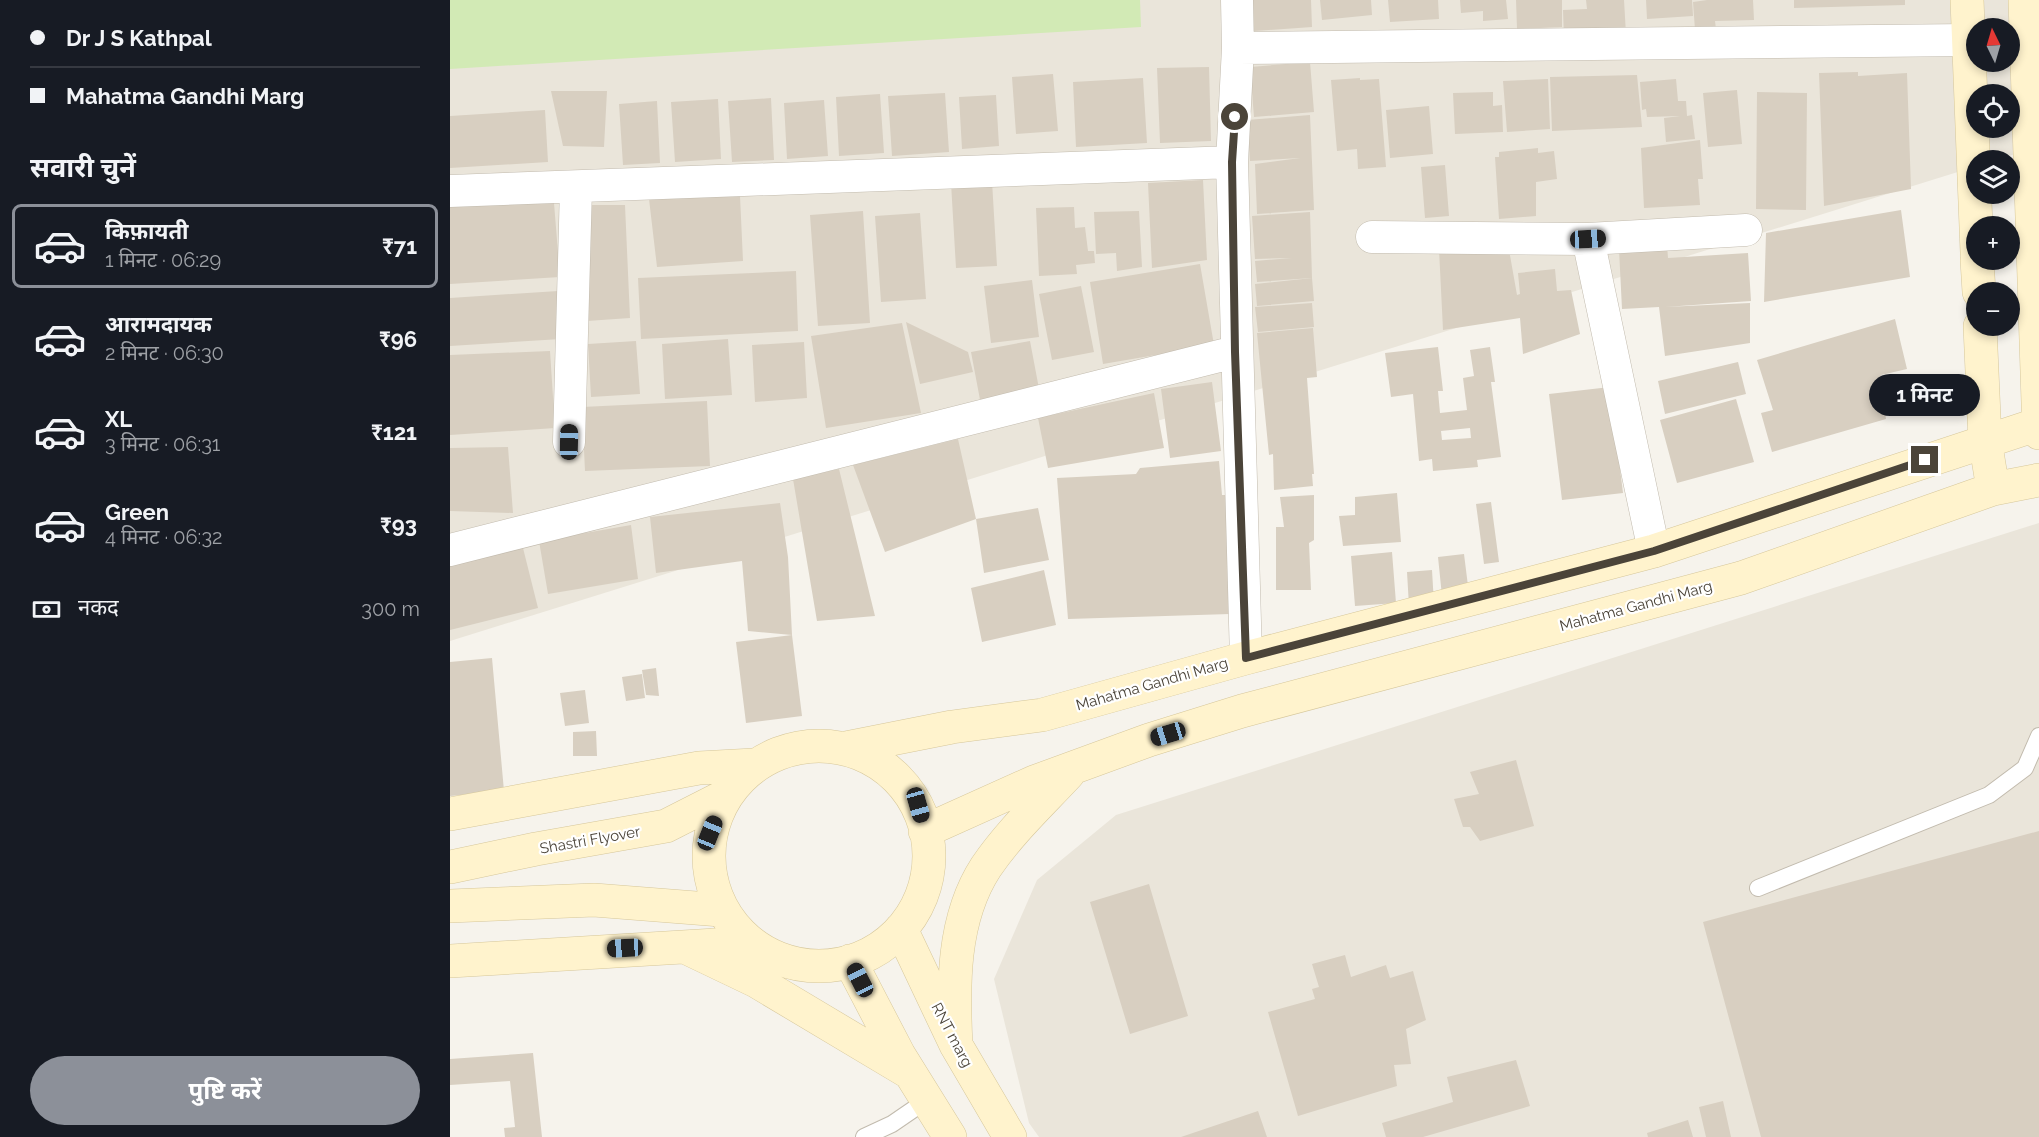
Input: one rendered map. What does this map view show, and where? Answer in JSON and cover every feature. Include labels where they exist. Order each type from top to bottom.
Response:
[{"type":"main road","points":[[1967,0],[1967,18]]},
{"type":"main road","points":[[2025,0],[2039,427]]},
{"type":"main road","points":[[1969,72],[1975,216]]},
{"type":"main road","points":[[1980,336],[1985,440],[1992,489]]},
{"type":"main road","name":"Mahatma Gandhi Marg","points":[[754,765],[794,748],[846,748],[952,727],[1042,715],[1246,658],[1654,551],[1985,440],[2039,427]]},
{"type":"main road","name":"Mahatma Gandhi Marg","points":[[925,831],[1076,766],[1149,740],[1242,711],[1741,578],[1992,489],[2039,480]]},
{"type":"main road","points":[[754,765],[724,796],[710,833],[708,872],[721,910],[749,943],[786,962],[823,967],[859,960],[891,940],[915,912],[923,895],[930,850],[918,805],[888,769],[846,748]]},
{"type":"main road","points":[[450,814],[699,768],[754,765]]},
{"type":"main road","points":[[956,1045],[954,998],[956,961],[963,923],[972,896],[985,869],[1015,830],[1076,766]]},
{"type":"main road","name":"Shastri Flyover","points":[[450,867],[666,826],[724,796]]},
{"type":"main road","points":[[450,906],[594,900],[721,910]]},
{"type":"main road","name":"RNT marg","points":[[901,929],[956,1045],[1010,1137]]},
{"type":"main road","points":[[450,961],[749,943]]},
{"type":"main road","points":[[682,946],[756,981],[919,1087]]},
{"type":"main road","points":[[850,961],[919,1087],[950,1137]]},
{"type":"street","points":[[1237,0],[1238,48],[1232,162],[1235,352],[1246,658]]},
{"type":"street","points":[[1238,48],[1966,40]]},
{"type":"street","points":[[450,191],[1232,162]]},
{"type":"street","points":[[569,442],[576,188]]},
{"type":"street","points":[[1372,237],[1588,239],[1746,230]]},
{"type":"street","points":[[1588,239],[1654,551]]},
{"type":"street","points":[[450,550],[1235,352]]},
{"type":"lane","points":[[1758,888],[1989,795],[2025,768],[2039,736]]},
{"type":"lane","points":[[864,1137],[892,1124],[919,1087]]},
{"type":"shaded area","points":[[450,0],[2039,0],[2039,147],[2020,153],[2020,150],[1966,150],[1966,169],[450,641]]},
{"type":"shaded area","points":[[2039,523],[2039,1137],[1039,1137],[1029,1123],[994,979],[1037,880],[1116,815]]},
{"type":"green space","points":[[450,0],[1140,0],[1141,27],[450,69]]},
{"type":"building","points":[[1252,0],[1311,0],[1312,27],[1254,31]]},
{"type":"building","points":[[1320,0],[1371,0],[1372,15],[1322,20]]},
{"type":"building","points":[[1388,0],[1438,0],[1439,19],[1390,22]]},
{"type":"building","points":[[1460,0],[1506,0],[1508,19],[1483,21],[1483,11],[1461,13]]},
{"type":"building","points":[[1516,0],[1562,0],[1562,27],[1517,29]]},
{"type":"building","points":[[1586,0],[1624,0],[1626,34],[1564,38],[1563,10],[1587,9]]},
{"type":"building","points":[[1646,0],[1692,0],[1693,16],[1647,19]]},
{"type":"building","points":[[1753,0],[1754,20],[1715,21],[1716,29],[1695,30],[1693,2]]},
{"type":"building","points":[[1794,0],[1905,0],[1905,5],[1794,8]]},
{"type":"building","points":[[1310,62],[1314,112],[1254,117],[1250,67]]},
{"type":"building","points":[[1209,67],[1211,141],[1160,143],[1157,68]]},
{"type":"building","points":[[1858,72],[1858,76],[1907,73],[1911,189],[1824,206],[1819,73]]},
{"type":"building","points":[[1053,74],[1058,131],[1016,134],[1012,77]]},
{"type":"building","points":[[1637,75],[1642,127],[1552,131],[1550,77]]},
{"type":"building","points":[[1143,78],[1147,143],[1076,147],[1073,82]]},
{"type":"building","points":[[1360,78],[1360,80],[1379,79],[1386,167],[1358,169],[1357,149],[1337,151],[1331,80]]},
{"type":"building","points":[[1548,79],[1550,129],[1507,132],[1503,81]]},
{"type":"building","points":[[1676,79],[1678,101],[1686,101],[1687,116],[1692,115],[1695,139],[1666,142],[1664,118],[1680,116],[1647,117],[1646,109],[1642,110],[1640,82]]},
{"type":"building","points":[[1737,90],[1742,144],[1708,147],[1703,93]]},
{"type":"building","points":[[551,91],[607,91],[604,147],[563,146]]},
{"type":"building","points":[[1493,92],[1493,106],[1502,105],[1503,132],[1455,134],[1453,93]]},
{"type":"building","points":[[1757,92],[1807,93],[1806,210],[1756,209]]},
{"type":"building","points":[[945,93],[949,152],[892,156],[888,96]]},
{"type":"building","points":[[880,94],[884,153],[839,156],[836,97]]},
{"type":"building","points":[[996,95],[999,146],[962,149],[959,97]]},
{"type":"building","points":[[771,98],[774,160],[732,162],[728,101]]},
{"type":"building","points":[[718,99],[721,159],[675,162],[671,102]]},
{"type":"building","points":[[824,100],[828,156],[787,159],[784,103]]},
{"type":"building","points":[[657,101],[660,163],[623,165],[619,104]]},
{"type":"building","points":[[1429,106],[1433,154],[1390,158],[1386,110]]},
{"type":"building","points":[[545,110],[548,162],[450,168],[450,116]]},
{"type":"building","points":[[1310,115],[1314,210],[1257,214],[1255,164],[1300,158],[1250,161],[1247,120]]},
{"type":"building","points":[[1700,140],[1703,179],[1698,179],[1700,205],[1644,208],[1641,148]]},
{"type":"building","points":[[1538,148],[1538,153],[1554,151],[1557,179],[1536,182],[1536,216],[1499,219],[1495,157],[1499,157],[1499,152]]},
{"type":"building","points":[[1445,165],[1449,216],[1425,218],[1421,167]]},
{"type":"building","points":[[1203,180],[1207,260],[1152,268],[1148,183]]},
{"type":"building","points":[[992,181],[997,266],[956,268],[951,183]]},
{"type":"building","points":[[740,196],[743,261],[657,267],[649,199]]},
{"type":"building","points":[[554,203],[560,277],[450,284],[450,206]]},
{"type":"building","points":[[586,205],[625,205],[630,318],[587,321]]},
{"type":"building","points":[[1074,207],[1075,228],[1085,227],[1088,251],[1094,251],[1095,263],[1076,265],[1077,274],[1039,276],[1036,208]]},
{"type":"building","points":[[1901,210],[1910,277],[1764,302],[1766,233]]},
{"type":"building","points":[[863,211],[870,323],[818,326],[810,215]]},
{"type":"building","points":[[1139,211],[1142,267],[1117,271],[1116,253],[1096,254],[1094,212]]},
{"type":"building","points":[[1310,212],[1312,278],[1257,282],[1255,261],[1292,258],[1255,259],[1252,216]]},
{"type":"building","points":[[920,213],[926,299],[881,302],[875,216]]},
{"type":"building","points":[[1508,244],[1517,295],[1520,294],[1518,273],[1555,269],[1557,291],[1571,290],[1580,334],[1523,354],[1520,318],[1443,330],[1439,249]]},
{"type":"building","points":[[1667,245],[1668,258],[1748,253],[1751,301],[1665,307],[1750,303],[1750,343],[1665,356],[1659,307],[1622,309],[1619,249]]},
{"type":"building","points":[[1200,264],[1214,345],[1103,364],[1090,282]]},
{"type":"building","points":[[796,271],[798,331],[641,339],[638,278]]},
{"type":"building","points":[[1312,278],[1314,301],[1257,306],[1255,284]]},
{"type":"building","points":[[1032,280],[1039,337],[991,343],[984,286]]},
{"type":"building","points":[[1081,286],[1094,352],[1052,360],[1039,294]]},
{"type":"building","points":[[558,291],[561,339],[450,346],[450,298]]},
{"type":"building","points":[[1312,303],[1314,327],[1258,332],[1255,307]]},
{"type":"building","points":[[1895,319],[1907,369],[1881,375],[1893,411],[1885,413],[1886,419],[1772,452],[1761,413],[1773,410],[1757,360]]},
{"type":"building","points":[[906,322],[968,352],[973,372],[920,384]]},
{"type":"building","points":[[902,323],[921,413],[826,428],[811,336]]},
{"type":"building","points":[[1313,328],[1317,377],[1307,378],[1313,486],[1274,490],[1273,454],[1269,455],[1257,333]]},
{"type":"building","points":[[728,339],[732,395],[665,399],[662,344]]},
{"type":"building","points":[[636,341],[640,394],[591,397],[588,344]]},
{"type":"building","points":[[1030,341],[1040,394],[981,405],[971,352]]},
{"type":"building","points":[[804,342],[807,398],[755,402],[752,345]]},
{"type":"building","points":[[1438,347],[1443,391],[1438,391],[1440,413],[1467,410],[1463,378],[1474,376],[1470,350],[1490,347],[1495,382],[1491,382],[1501,457],[1477,460],[1478,467],[1433,471],[1432,459],[1419,461],[1413,394],[1391,397],[1385,353]],"holes":[[[1470,428],[1471,438],[1442,440],[1441,431]]]},
{"type":"building","points":[[550,351],[555,428],[450,435],[450,355]]},
{"type":"building","points":[[1738,362],[1746,394],[1665,414],[1658,381]]},
{"type":"building","points":[[1212,382],[1221,451],[1170,458],[1161,389]]},
{"type":"building","points":[[1610,387],[1623,493],[1562,500],[1549,394]]},
{"type":"building","points":[[1154,393],[1164,448],[1048,468],[1038,418]]},
{"type":"building","points":[[1736,399],[1754,462],[1677,483],[1660,420]]},
{"type":"building","points":[[707,401],[710,466],[585,471],[582,407]]},
{"type":"building","points":[[958,439],[976,519],[885,552],[853,465]]},
{"type":"building","points":[[508,447],[513,513],[450,511],[450,448]]},
{"type":"building","points":[[1219,461],[1222,495],[1226,495],[1230,614],[1068,619],[1057,478],[1136,474],[1140,468]]},
{"type":"building","points":[[839,469],[875,616],[817,621],[793,479]]},
{"type":"building","points":[[1397,493],[1401,542],[1343,546],[1339,516],[1355,515],[1355,497]]},
{"type":"building","points":[[1314,495],[1314,540],[1309,543],[1311,590],[1276,590],[1276,527],[1284,527],[1280,497]]},
{"type":"building","points":[[1491,502],[1499,562],[1484,564],[1476,504]]},
{"type":"building","points":[[780,503],[788,557],[792,635],[748,631],[742,561],[656,573],[650,517]]},
{"type":"building","points":[[1038,508],[1049,560],[984,573],[976,519]]},
{"type":"building","points":[[631,525],[638,579],[548,594],[539,541]]},
{"type":"building","points":[[522,544],[538,608],[450,630],[450,562]]},
{"type":"building","points":[[1392,552],[1396,603],[1355,606],[1351,556]]},
{"type":"building","points":[[1464,554],[1469,594],[1442,596],[1438,557]]},
{"type":"building","points":[[1044,570],[1056,625],[982,642],[971,588]]},
{"type":"building","points":[[1432,570],[1434,604],[1409,606],[1407,572]]},
{"type":"building","points":[[792,635],[802,716],[746,723],[736,642]]},
{"type":"building","points":[[492,658],[504,791],[450,796],[450,662]]},
{"type":"building","points":[[656,668],[659,696],[646,695],[642,670]]},
{"type":"building","points":[[642,674],[645,698],[626,701],[622,677]]},
{"type":"building","points":[[585,690],[589,723],[565,726],[560,693]]},
{"type":"building","points":[[596,731],[597,756],[573,756],[573,732]]},
{"type":"building","points":[[1516,760],[1534,826],[1480,841],[1470,827],[1463,827],[1454,799],[1479,794],[1470,772]]},
{"type":"building","points":[[2039,831],[2039,1137],[1761,1137],[1703,922]]},
{"type":"building","points":[[1149,884],[1188,1016],[1130,1034],[1090,902]]},
{"type":"building","points":[[1345,955],[1351,977],[1386,965],[1390,978],[1413,971],[1426,1020],[1406,1029],[1411,1064],[1394,1065],[1397,1086],[1298,1116],[1268,1012],[1315,999],[1312,989],[1319,987],[1312,964]]},
{"type":"building","points":[[533,1053],[542,1137],[505,1137],[504,1128],[515,1127],[510,1081],[450,1085],[450,1059]]},
{"type":"building","points":[[1516,1060],[1530,1106],[1423,1137],[1386,1137],[1382,1123],[1453,1102],[1447,1077]]},
{"type":"building","points":[[1723,1101],[1731,1137],[1706,1137],[1699,1107]]},
{"type":"building","points":[[1258,1111],[1267,1137],[1181,1137]]},
{"type":"building","points":[[1688,1120],[1693,1137],[1648,1137],[1647,1133]]},
{"type":"route","points":[[1235,117],[1232,162],[1235,352],[1246,658],[1654,551],[1925,460]]}]
